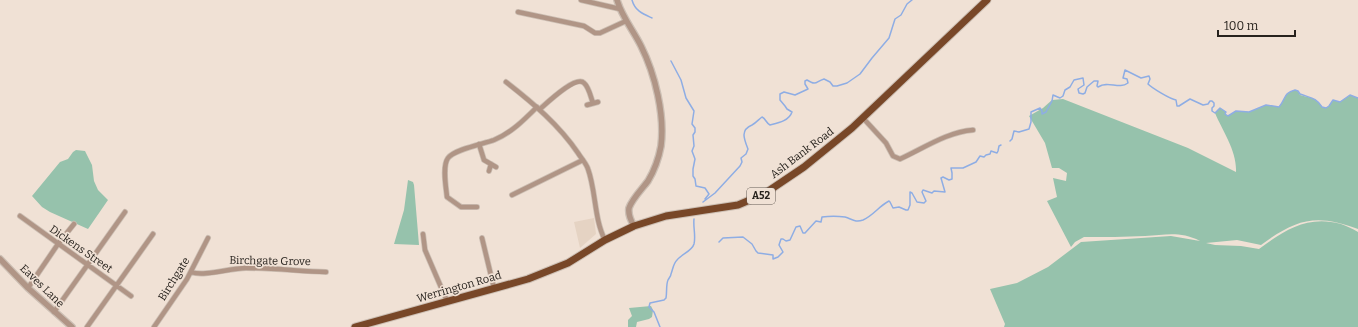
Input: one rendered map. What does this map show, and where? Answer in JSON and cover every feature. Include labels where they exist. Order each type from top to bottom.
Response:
[{"type":"highway","name":"Ash Bank Road","points":[[568,263],[605,240],[634,226],[666,216],[738,204],[750,200],[779,184],[835,143],[987,0]]},
{"type":"highway","name":"Werrington Road","points":[[355,327],[528,279],[568,263]]},
{"type":"street","points":[[581,0],[620,9]]},
{"type":"street","points":[[617,0],[620,9],[640,45],[652,72],[657,90],[661,126],[661,146],[658,157],[649,178],[630,207],[630,214],[634,226]]},
{"type":"street","points":[[518,12],[584,26],[595,33],[600,33],[626,21]]},
{"type":"street","points":[[477,207],[461,207],[447,197],[445,183],[446,164],[449,157],[460,150],[494,140],[512,130],[538,108],[576,81],[581,81],[585,84],[595,103],[587,105]]},
{"type":"street","points":[[506,82],[512,90],[550,118],[583,160],[591,180],[600,232],[605,240]]},
{"type":"street","points":[[863,118],[886,143],[893,156],[900,159],[950,135],[962,131],[974,130]]},
{"type":"street","points":[[479,144],[484,160],[496,167]]},
{"type":"street","points":[[512,195],[583,160]]},
{"type":"street","points":[[489,170],[491,164]]},
{"type":"street","points":[[54,312],[125,212]]},
{"type":"street","name":"Dickens Street","points":[[20,216],[131,296]]},
{"type":"street","points":[[28,288],[58,244],[74,224]]},
{"type":"street","points":[[87,327],[153,234]]},
{"type":"street","points":[[423,234],[425,250],[447,301]]},
{"type":"street","name":"Birchgate","points":[[154,327],[191,272],[208,238]]},
{"type":"street","points":[[482,238],[494,288]]},
{"type":"street","name":"Eaves Lane","points":[[0,259],[28,288],[72,327]]},
{"type":"street","name":"Birchgate Grove","points":[[191,272],[200,274],[245,268],[326,272]]},
{"type":"shaded area","points":[[594,218],[596,234],[580,248],[574,222]]},
{"type":"green space","points":[[1295,90],[1298,91],[1300,95],[1310,97],[1322,107],[1326,108],[1333,100],[1340,102],[1350,95],[1358,98],[1358,229],[1343,224],[1330,221],[1318,220],[1307,221],[1285,229],[1261,245],[1237,240],[1206,243],[1259,249],[1287,230],[1318,221],[1341,224],[1358,232],[1358,327],[1004,327],[1005,324],[990,289],[1017,283],[1048,267],[1081,242],[1171,236],[1200,241],[1186,236],[1173,234],[1130,237],[1084,237],[1075,242],[1071,247],[1047,201],[1057,197],[1053,178],[1066,181],[1067,173],[1059,168],[1052,168],[1045,143],[1029,116],[1043,108],[1052,100],[1063,99],[1188,148],[1236,172],[1236,164],[1232,149],[1215,113],[1220,108],[1226,112],[1225,114],[1228,116],[1236,111],[1249,112],[1266,105],[1279,107],[1288,93]]},
{"type":"green space","points":[[76,150],[85,151],[92,165],[94,181],[98,190],[108,200],[88,229],[50,212],[42,207],[32,196],[60,162],[68,159]]},
{"type":"green space","points":[[408,180],[413,182],[414,185],[419,245],[394,244],[404,210]]},
{"type":"green space","points":[[651,306],[653,310],[652,317],[637,322],[636,327],[628,327],[628,320],[632,316],[629,308]]},
{"type":"waterway","points":[[632,0],[637,9],[652,18]]},
{"type":"waterway","points":[[703,202],[715,193],[740,166],[742,162],[741,158],[746,154],[748,149],[744,138],[744,132],[748,127],[762,117],[770,125],[783,121],[791,115],[792,112],[787,109],[780,100],[780,94],[784,92],[795,95],[808,89],[805,84],[805,81],[807,80],[816,83],[824,79],[830,82],[833,86],[837,86],[847,83],[860,74],[889,38],[895,19],[901,15],[907,4],[912,0]]},
{"type":"waterway","points":[[671,61],[681,80],[686,98],[694,111],[692,124],[695,128],[693,135],[694,146],[692,151],[695,159],[693,176],[696,186],[705,188],[709,194],[705,199]]},
{"type":"waterway","points":[[1010,141],[1014,131],[1019,132],[1029,129],[1031,112],[1040,108],[1042,114],[1046,112],[1052,101],[1053,95],[1060,98],[1063,96],[1065,90],[1070,87],[1074,80],[1083,78],[1084,85],[1078,89],[1079,93],[1083,94],[1085,93],[1087,87],[1094,81],[1098,81],[1098,87],[1106,84],[1121,86],[1128,83],[1127,79],[1123,78],[1125,70],[1141,78],[1149,76],[1150,79],[1148,84],[1161,93],[1176,100],[1177,106],[1190,99],[1203,105],[1212,101],[1214,103],[1212,111],[1215,113],[1220,108],[1226,112],[1225,114],[1228,116],[1236,111],[1249,112],[1266,105],[1279,107],[1288,93],[1295,90],[1300,94],[1310,97],[1322,107],[1326,108],[1333,100],[1340,102],[1350,95],[1358,98]]},
{"type":"waterway","points":[[719,242],[723,238],[743,237],[752,244],[758,253],[773,255],[773,259],[778,257],[783,252],[779,245],[781,239],[786,241],[790,240],[796,227],[800,226],[803,233],[805,233],[816,221],[821,222],[822,217],[845,217],[860,221],[870,216],[889,201],[893,208],[899,207],[908,210],[910,205],[910,192],[917,202],[924,203],[926,201],[922,192],[923,190],[932,193],[934,191],[945,192],[941,178],[943,177],[949,180],[952,179],[951,168],[963,168],[976,162],[980,156],[984,157],[990,154],[991,151],[997,153],[999,146],[1001,145]]},
{"type":"waterway","points":[[660,327],[654,312],[649,307],[650,303],[664,300],[666,298],[667,282],[671,276],[675,263],[691,249],[694,244],[694,219]]}]
